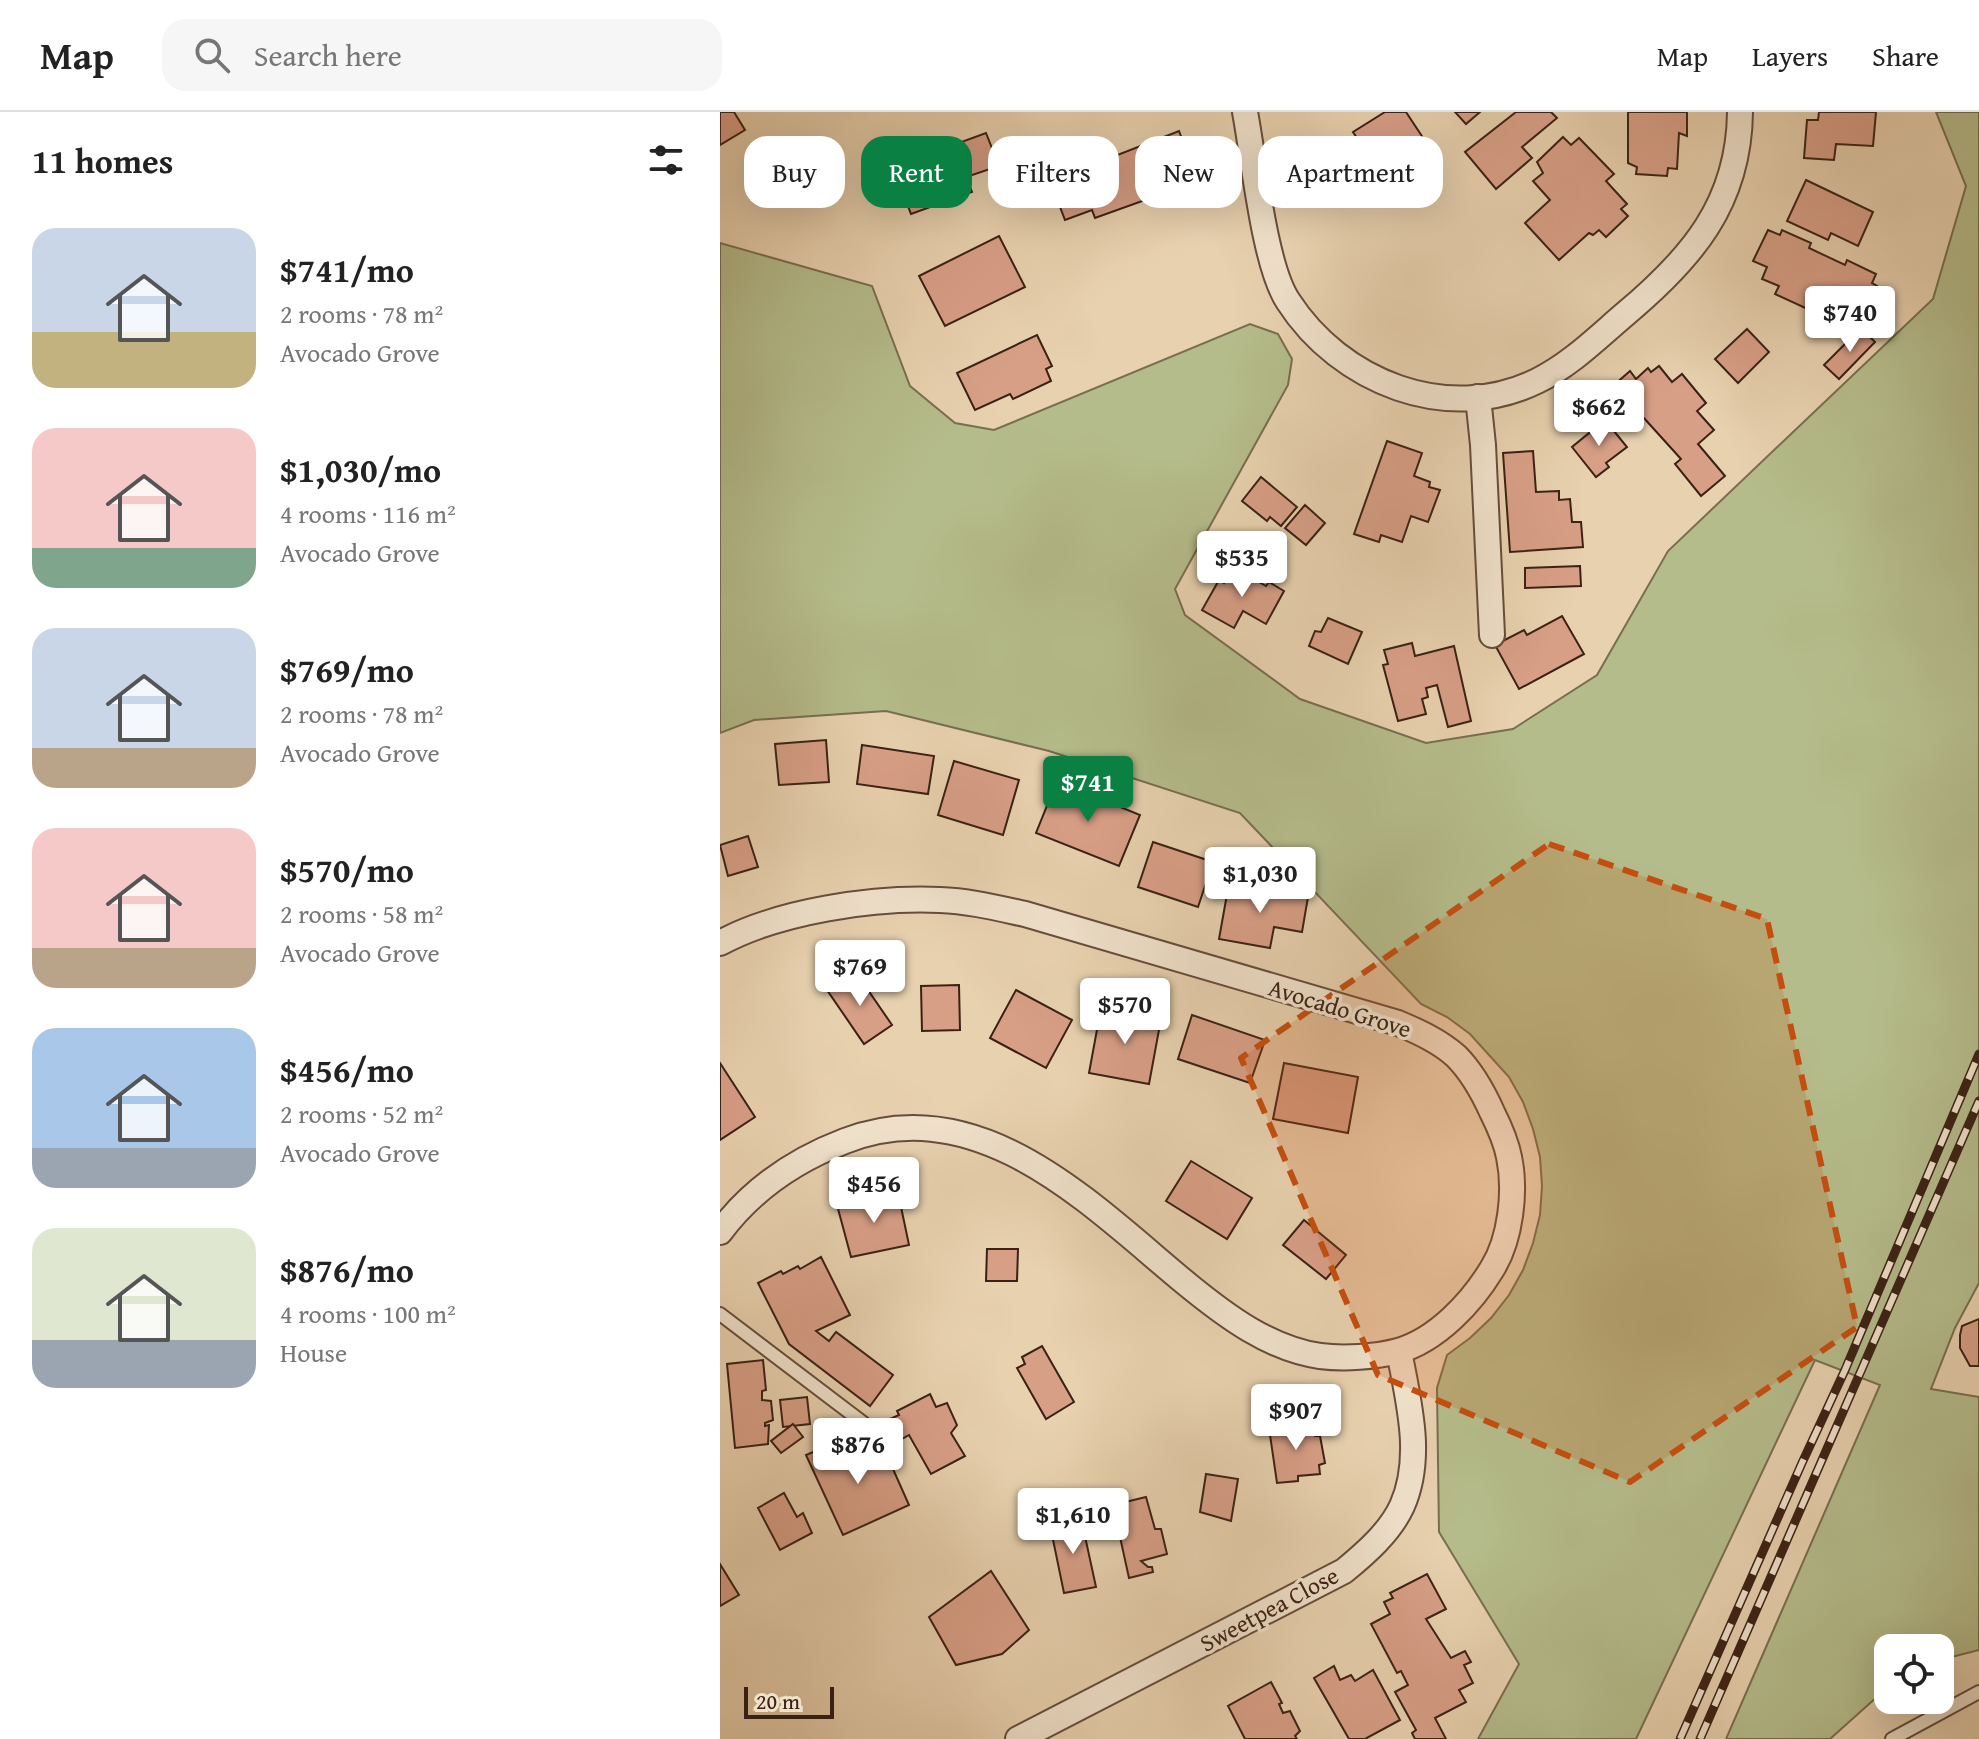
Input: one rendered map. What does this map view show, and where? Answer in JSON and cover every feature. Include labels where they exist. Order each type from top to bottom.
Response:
[{"type":"street","points":[[1245,112],[1270,253],[1285,298],[1306,327],[1349,362],[1385,384],[1428,398],[1463,400],[1535,383],[1563,367],[1670,274],[1690,252],[1717,212],[1735,162],[1740,112]]},
{"type":"street","points":[[1478,397],[1492,635]]},
{"type":"street","name":"Avocado Grove","points":[[720,943],[761,924],[794,914],[878,902],[940,900],[1025,914],[1398,1023],[1432,1038],[1455,1056],[1472,1076],[1501,1132],[1511,1171],[1504,1241],[1493,1268],[1461,1309],[1429,1336],[1399,1351],[1365,1356],[1318,1356],[1266,1338],[1221,1312],[1060,1180],[1018,1154],[971,1136],[919,1128],[858,1136],[808,1155],[765,1184],[734,1213],[720,1232]]},
{"type":"street","name":"Sweetpea Close","points":[[1018,1739],[1344,1571],[1375,1545],[1402,1506],[1413,1461],[1412,1419],[1399,1351]]},
{"type":"lane","points":[[720,1314],[866,1425]]},
{"type":"lane","points":[[1892,1739],[1979,1692]]},
{"type":"highlighted area","points":[[1549,844],[1767,919],[1857,1327],[1630,1482],[1378,1375],[1241,1058]]},
{"type":"green space","points":[[1936,112],[1979,112],[1979,1283],[1955,1328],[1931,1389],[1979,1397],[1979,1650],[1954,1656],[1954,1634],[1874,1634],[1874,1700],[1830,1739],[1726,1739],[1880,1385],[1815,1360],[1636,1739],[1478,1739],[1519,1664],[1439,1532],[1437,1388],[1447,1355],[1491,1318],[1509,1295],[1533,1243],[1540,1215],[1540,1157],[1523,1102],[1509,1077],[1470,1034],[1447,1017],[1421,1004],[1240,813],[1049,751],[886,711],[754,720],[720,733],[720,243],[872,286],[910,386],[955,423],[994,430],[1250,324],[1278,334],[1292,359],[1288,385],[1175,589],[1185,615],[1300,699],[1426,743],[1513,729],[1597,675],[1668,551],[1933,299],[1966,186]]},
{"type":"building","points":[[720,112],[734,112],[745,130],[720,145]]},
{"type":"building","points":[[1385,112],[1406,112],[1422,136],[1356,136],[1353,132]]},
{"type":"building","points":[[1455,112],[1480,112],[1466,124]]},
{"type":"building","points":[[1516,112],[1551,112],[1557,118],[1522,147],[1532,158],[1496,189],[1465,152]]},
{"type":"building","points":[[1628,112],[1687,112],[1687,136],[1679,133],[1677,169],[1668,168],[1667,176],[1636,174],[1637,167],[1628,163]]},
{"type":"building","points":[[1819,112],[1876,112],[1873,146],[1836,144],[1834,160],[1804,158],[1807,120],[1818,120]]},
{"type":"building","points":[[986,133],[988,138],[988,170],[972,175],[972,138]]},
{"type":"building","points":[[1563,137],[1571,145],[1579,138],[1614,174],[1606,181],[1627,204],[1621,209],[1628,216],[1606,237],[1599,230],[1593,235],[1589,233],[1559,260],[1525,223],[1550,200],[1533,181],[1543,173],[1537,162]]},
{"type":"building","points":[[1135,148],[1135,204],[1095,218],[1092,210],[1065,220],[1060,208],[1119,208],[1119,154]]},
{"type":"building","points":[[1806,180],[1873,212],[1858,246],[1831,233],[1828,240],[1787,221]]},
{"type":"building","points":[[909,208],[928,208],[911,214]]},
{"type":"building","points":[[1768,230],[1780,235],[1782,230],[1811,243],[1809,248],[1845,265],[1847,260],[1876,274],[1872,283],[1877,286],[1853,330],[1775,294],[1779,286],[1762,279],[1767,267],[1753,261]]},
{"type":"building","points":[[999,236],[1025,287],[945,326],[919,276]]},
{"type":"building","points":[[1861,328],[1875,342],[1839,379],[1824,365]]},
{"type":"building","points":[[1747,329],[1769,352],[1738,383],[1715,359]]},
{"type":"building","points":[[1037,335],[1052,366],[1046,369],[1051,381],[1013,399],[1010,394],[975,410],[957,373]]},
{"type":"building","points":[[1659,366],[1672,382],[1682,374],[1706,403],[1697,411],[1714,430],[1698,444],[1725,476],[1701,496],[1675,464],[1681,459],[1614,385],[1630,371],[1636,379],[1648,368],[1651,372]]},
{"type":"building","points":[[1605,420],[1627,447],[1606,463],[1609,467],[1596,477],[1572,447]]},
{"type":"building","points":[[1387,441],[1422,453],[1414,476],[1430,482],[1429,487],[1440,490],[1428,522],[1411,516],[1402,542],[1381,535],[1379,542],[1354,534]]},
{"type":"building","points":[[1533,451],[1536,492],[1559,491],[1559,500],[1570,499],[1572,522],[1581,522],[1583,547],[1510,552],[1503,453]]},
{"type":"building","points":[[1261,477],[1297,507],[1281,526],[1270,517],[1267,521],[1242,501]]},
{"type":"building","points":[[1305,505],[1325,523],[1306,545],[1285,528]]},
{"type":"building","points":[[1580,566],[1581,586],[1525,588],[1525,568]]},
{"type":"building","points":[[1233,567],[1266,586],[1269,582],[1284,591],[1266,624],[1243,611],[1234,628],[1202,610],[1219,580],[1224,583]]},
{"type":"building","points":[[1562,616],[1584,654],[1519,689],[1495,645],[1524,630],[1527,635]]},
{"type":"building","points":[[1328,618],[1362,632],[1348,664],[1309,646],[1315,631],[1321,632]]},
{"type":"building","points":[[1412,643],[1415,656],[1454,646],[1471,721],[1448,727],[1437,685],[1426,688],[1428,697],[1422,699],[1426,714],[1398,721],[1383,665],[1388,664],[1384,650]]},
{"type":"building","points":[[826,740],[829,782],[779,785],[775,744]]},
{"type":"building","points":[[862,745],[934,756],[928,794],[857,784]]},
{"type":"building","points":[[954,761],[1019,780],[1003,835],[938,815]]},
{"type":"building","points":[[1057,781],[1140,815],[1119,866],[1036,833]]},
{"type":"building","points":[[748,836],[758,867],[728,876],[720,845]]},
{"type":"building","points":[[1153,842],[1213,862],[1198,907],[1138,887]]},
{"type":"building","points":[[1229,883],[1308,897],[1302,932],[1274,927],[1270,948],[1219,939]]},
{"type":"building","points":[[855,971],[892,1025],[864,1044],[827,990]]},
{"type":"building","points":[[959,985],[960,1030],[922,1031],[921,986]]},
{"type":"building","points":[[1016,990],[1072,1020],[1046,1068],[990,1038]]},
{"type":"building","points":[[1101,1008],[1161,1019],[1149,1084],[1089,1073]]},
{"type":"building","points":[[1192,1015],[1265,1040],[1250,1083],[1178,1059]]},
{"type":"building","points":[[720,1063],[755,1117],[720,1140]]},
{"type":"building","points":[[1284,1063],[1358,1077],[1348,1133],[1273,1119]]},
{"type":"building","points":[[1191,1161],[1252,1198],[1227,1239],[1166,1201]]},
{"type":"building","points":[[902,1192],[904,1202],[900,1202],[909,1245],[851,1257],[837,1205],[859,1200],[860,1204],[876,1201],[875,1198]]},
{"type":"building","points":[[1304,1220],[1346,1255],[1326,1279],[1283,1245]]},
{"type":"building","points":[[987,1249],[1018,1249],[1017,1281],[986,1281]]},
{"type":"building","points":[[821,1257],[850,1315],[816,1331],[829,1341],[836,1332],[893,1375],[870,1406],[789,1344],[758,1283],[781,1271],[783,1274],[798,1266],[800,1269]]},
{"type":"building","points":[[1979,1319],[1979,1366],[1970,1366],[1960,1348],[1960,1335],[1962,1326]]},
{"type":"building","points":[[1042,1346],[1074,1402],[1046,1419],[1017,1368],[1025,1364],[1022,1357]]},
{"type":"building","points":[[763,1360],[766,1390],[762,1391],[762,1400],[771,1401],[773,1420],[765,1423],[765,1426],[769,1425],[768,1444],[735,1448],[727,1364]]},
{"type":"building","points":[[930,1394],[936,1407],[947,1403],[957,1425],[951,1433],[965,1456],[931,1474],[909,1435],[900,1440],[890,1419],[899,1415],[897,1411]]},
{"type":"building","points":[[807,1397],[810,1424],[783,1427],[780,1400]]},
{"type":"building","points":[[1312,1422],[1315,1436],[1320,1436],[1325,1463],[1319,1465],[1320,1474],[1298,1476],[1298,1481],[1277,1483],[1269,1428]]},
{"type":"building","points":[[793,1424],[803,1437],[781,1453],[771,1441]]},
{"type":"building","points":[[881,1442],[909,1505],[843,1535],[806,1455],[834,1443],[844,1465],[858,1459],[856,1453]]},
{"type":"building","points":[[1206,1474],[1238,1479],[1231,1521],[1200,1512]]},
{"type":"building","points":[[784,1493],[797,1517],[803,1513],[812,1533],[780,1550],[758,1508]]},
{"type":"building","points":[[1146,1497],[1155,1529],[1161,1529],[1167,1554],[1141,1561],[1152,1567],[1153,1572],[1129,1578],[1113,1505]]},
{"type":"building","points":[[1081,1518],[1096,1587],[1064,1593],[1050,1525]]},
{"type":"building","points":[[720,1564],[739,1595],[720,1606]]},
{"type":"building","points":[[991,1571],[1029,1630],[1002,1654],[956,1665],[929,1617]]},
{"type":"building","points":[[1427,1574],[1446,1609],[1426,1619],[1451,1658],[1465,1651],[1471,1662],[1464,1665],[1473,1683],[1459,1690],[1466,1702],[1435,1718],[1446,1739],[1415,1739],[1412,1733],[1416,1730],[1395,1692],[1408,1685],[1401,1671],[1397,1673],[1371,1624],[1390,1614],[1384,1602],[1393,1598],[1390,1593]]},
{"type":"building","points":[[1334,1666],[1340,1680],[1351,1675],[1355,1681],[1373,1670],[1400,1720],[1365,1739],[1349,1739],[1314,1678]]},
{"type":"building","points":[[1271,1682],[1282,1703],[1279,1704],[1283,1713],[1290,1711],[1300,1731],[1295,1736],[1297,1739],[1245,1739],[1228,1706]]},
{"type":"railway","points":[[1680,1739],[1845,1370],[1979,1054]]},
{"type":"railway","points":[[1700,1739],[1979,1101]]}]
